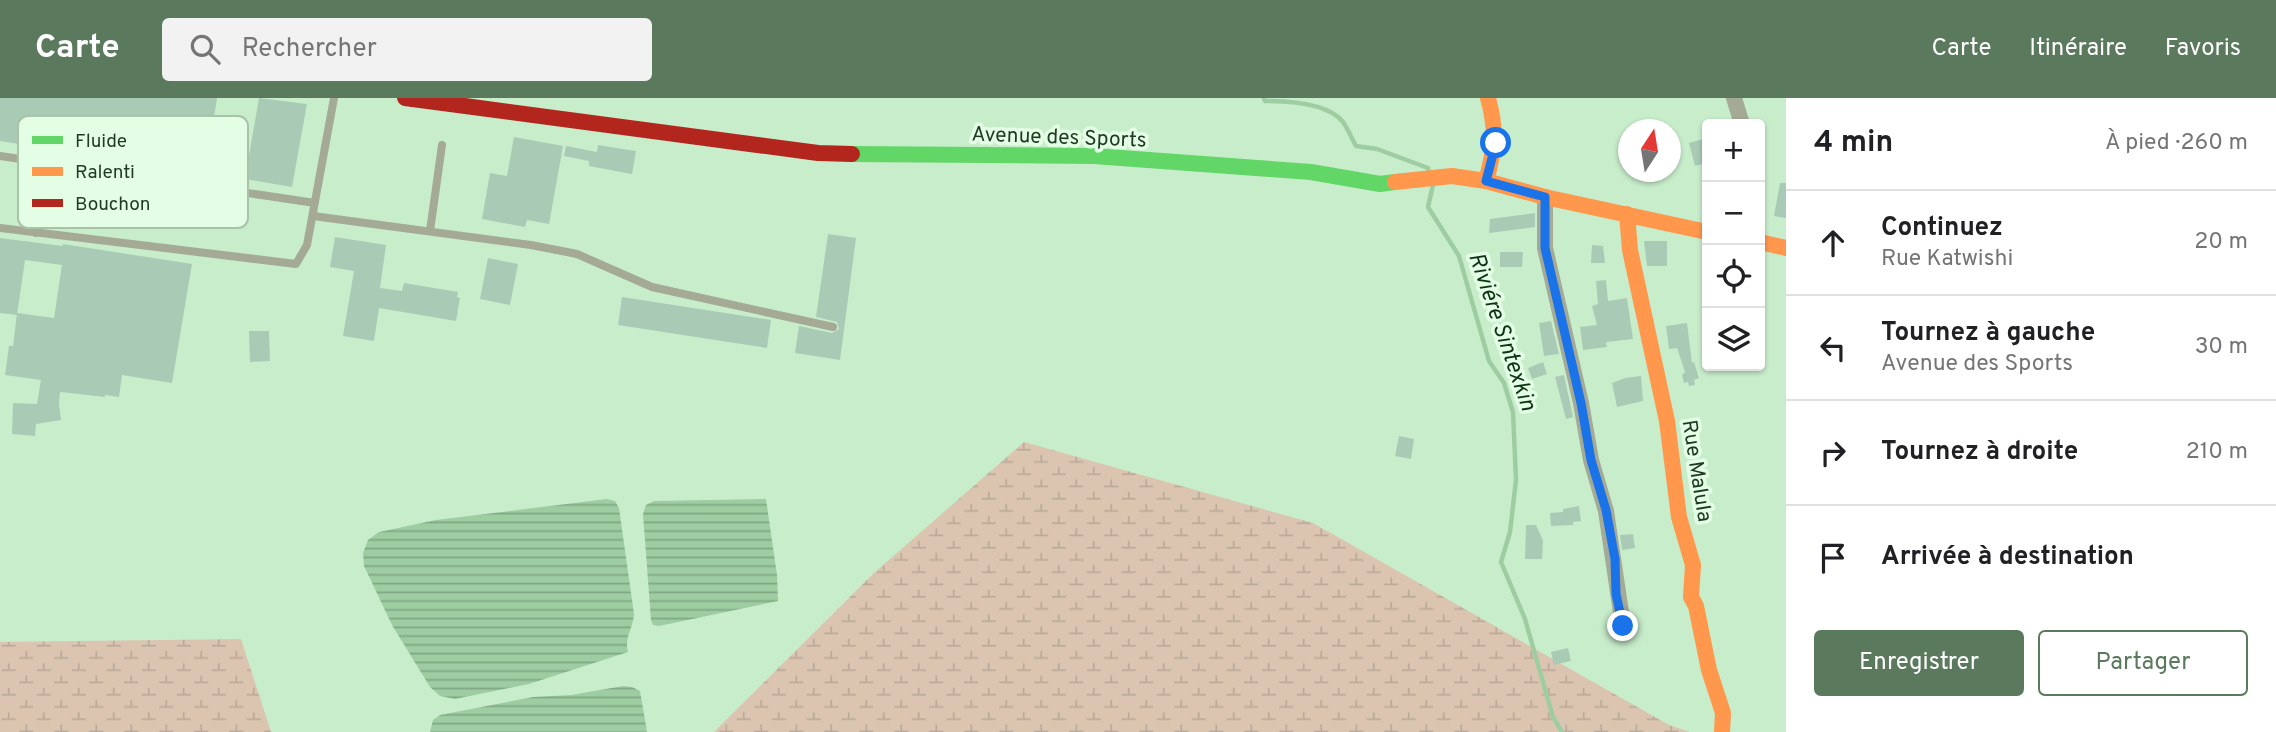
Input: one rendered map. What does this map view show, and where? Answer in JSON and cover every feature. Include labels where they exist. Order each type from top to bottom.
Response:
[{"type":"street","name":"Avenue des Sports","points":[[405,98],[818,153],[1094,156],[1311,173],[1380,184],[1452,176],[1486,181],[1545,197],[1702,231]]},
{"type":"street","points":[[1486,181],[1496,143],[1496,125],[1488,98]]},
{"type":"street","points":[[1734,98],[1740,119]]},
{"type":"street","points":[[1545,197],[1545,248],[1581,403],[1591,460],[1606,510],[1615,559],[1616,594],[1623,626]]},
{"type":"street","name":"Rue Malula","points":[[1627,215],[1630,250],[1667,421],[1679,517],[1693,565],[1691,597],[1696,606],[1709,670],[1723,713],[1722,732]]},
{"type":"street","points":[[1765,243],[1786,248]]},
{"type":"lane","points":[[0,228],[296,264],[307,244],[334,98]]},
{"type":"lane","points":[[430,230],[442,145]]},
{"type":"lane","points":[[0,156],[18,159]]},
{"type":"lane","points":[[248,193],[315,203]]},
{"type":"lane","points":[[313,216],[430,230],[577,254],[652,287],[833,327]]},
{"type":"lane","points":[[36,233],[37,228]]},
{"type":"green space","points":[[1024,442],[1313,523],[1669,725],[1690,732],[714,732],[874,573]]},
{"type":"green space","points":[[241,639],[271,732],[0,732],[0,642]]},
{"type":"shaded area","points":[[607,499],[615,501],[619,508],[634,614],[627,642],[628,652],[529,684],[455,699],[440,696],[430,687],[392,625],[364,566],[363,553],[368,540],[379,532],[436,520]]},
{"type":"shaded area","points":[[766,499],[778,601],[659,626],[653,625],[643,514],[646,505],[654,501]]},
{"type":"shaded area","points":[[623,686],[640,691],[647,732],[430,732],[433,720],[440,715],[533,697],[571,695]]},
{"type":"building","points":[[0,98],[217,98],[214,116],[18,116],[18,144],[0,141]]},
{"type":"building","points":[[259,98],[307,104],[292,187],[248,180],[248,162]]},
{"type":"building","points":[[514,137],[563,146],[549,224],[527,220],[525,227],[482,219],[490,173],[507,176]]},
{"type":"building","points":[[1702,139],[1702,164],[1695,166],[1689,143]]},
{"type":"building","points":[[598,145],[636,151],[632,174],[589,166],[589,161],[564,156],[566,146],[597,152]]},
{"type":"building","points":[[1780,183],[1786,183],[1786,218],[1774,216]]},
{"type":"building","points":[[1535,213],[1535,227],[1489,233],[1490,219]]},
{"type":"building","points":[[828,234],[856,238],[840,360],[795,353],[799,326],[832,333],[839,329],[837,322],[816,317]]},
{"type":"building","points":[[335,237],[386,245],[380,288],[402,291],[404,283],[458,292],[457,297],[460,298],[456,321],[379,308],[374,341],[343,336],[354,271],[330,267]]},
{"type":"building","points":[[0,238],[63,244],[192,264],[172,383],[122,375],[119,397],[60,392],[61,420],[36,424],[35,436],[12,434],[13,403],[37,404],[41,380],[5,375],[9,346],[13,346],[17,315],[0,313]],"holes":[[[25,260],[62,265],[54,318],[17,313]]]},
{"type":"building","points":[[1644,241],[1667,241],[1667,266],[1647,266]]},
{"type":"building","points":[[1592,245],[1603,246],[1605,263],[1591,263]]},
{"type":"building","points":[[1500,252],[1523,252],[1522,267],[1500,267]]},
{"type":"building","points":[[488,258],[518,264],[510,305],[480,299]]},
{"type":"building","points":[[1606,280],[1608,301],[1627,298],[1633,339],[1606,342],[1607,347],[1583,350],[1580,327],[1597,325],[1592,306],[1598,304],[1596,281]]},
{"type":"building","points":[[622,297],[771,320],[767,348],[618,325]]},
{"type":"building","points":[[1551,321],[1559,354],[1544,356],[1539,323]]},
{"type":"building","points":[[1687,323],[1692,363],[1694,362],[1699,378],[1694,380],[1695,385],[1689,386],[1688,382],[1684,383],[1682,375],[1685,372],[1677,348],[1669,349],[1666,326]]},
{"type":"building","points":[[249,331],[269,331],[270,361],[250,362]]},
{"type":"building","points":[[1543,362],[1547,374],[1532,379],[1528,368]]},
{"type":"building","points":[[1564,375],[1573,417],[1566,419],[1555,377]]},
{"type":"building","points":[[1641,376],[1643,401],[1617,407],[1612,383]]},
{"type":"building","points":[[1399,436],[1414,439],[1411,459],[1395,456]]},
{"type":"building","points":[[1579,506],[1581,521],[1573,522],[1573,525],[1551,526],[1550,513]]},
{"type":"building","points":[[1526,525],[1536,525],[1543,541],[1542,559],[1525,559]]},
{"type":"building","points":[[1633,534],[1635,548],[1622,550],[1620,535]]},
{"type":"building","points":[[1568,648],[1571,661],[1554,665],[1551,652]]},
{"type":"waterway","name":"Riviére Sintexkin","points":[[1264,98],[1265,101],[1296,103],[1328,111],[1343,122],[1356,146],[1377,149],[1428,168],[1429,173]]},
{"type":"waterway","name":"Riviére Sintexkin","points":[[1433,185],[1428,207],[1459,256],[1489,361],[1504,383],[1513,412],[1516,480],[1510,532],[1501,562],[1525,619],[1553,717],[1562,732]]},
{"type":"traffic: fast","points":[[852,154],[1094,156],[1311,172],[1380,184],[1395,182]]},
{"type":"traffic: slow","points":[[1486,181],[1494,140],[1488,98]]},
{"type":"traffic: slow","points":[[1395,182],[1452,176],[1486,181],[1545,197],[1702,231]]},
{"type":"traffic: slow","points":[[1627,214],[1630,250],[1667,421],[1679,517],[1693,565],[1691,597],[1696,606],[1709,670],[1723,713],[1722,732]]},
{"type":"traffic: slow","points":[[1765,243],[1786,248]]},
{"type":"traffic: jam","points":[[405,98],[818,153],[852,154]]},
{"type":"route","points":[[1496,143],[1486,181],[1545,197],[1545,248],[1581,403],[1591,460],[1606,510],[1615,559],[1616,594],[1623,626]]}]
